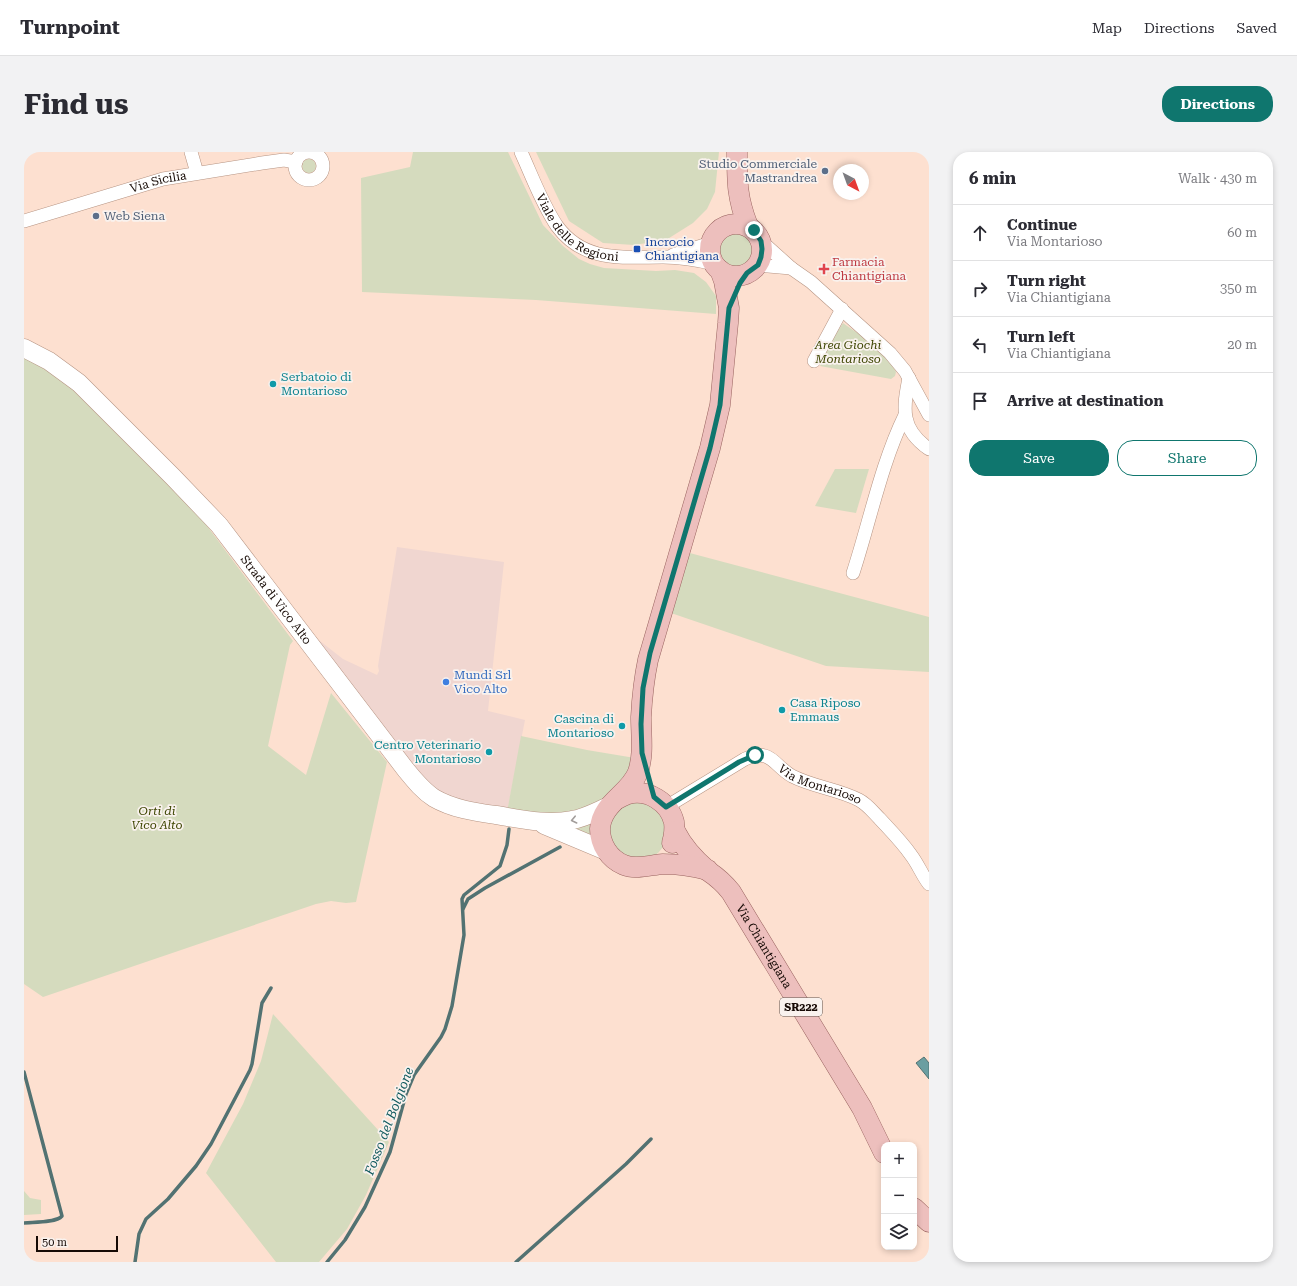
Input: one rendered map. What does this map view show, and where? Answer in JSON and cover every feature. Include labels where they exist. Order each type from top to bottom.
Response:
[{"type":"main road","points":[[737,152],[737,188],[743,213],[748,226],[758,235],[761,241]]},
{"type":"main road","points":[[728,225],[737,188]]},
{"type":"main road","points":[[711,243],[714,235],[720,229],[728,225],[735,223],[748,226]]},
{"type":"main road","name":"Via Chiantigiana","points":[[729,308],[738,287],[761,257],[761,241]]},
{"type":"main road","name":"Via Chiantigiana","points":[[708,870],[673,864],[634,867],[623,865],[606,851],[601,840],[600,828],[603,816],[632,783],[638,771],[642,753],[642,715],[645,675],[652,645],[715,428],[723,382],[729,308],[724,281],[711,258],[711,243]]},
{"type":"main road","points":[[717,267],[726,274],[733,276],[740,276],[752,269]]},
{"type":"main road","name":"Via Chiantigiana","points":[[642,753],[667,801],[675,830],[687,850],[723,882],[736,900],[862,1108],[881,1147]]},
{"type":"main road","points":[[613,803],[629,794],[642,793],[667,801]]},
{"type":"main road","name":"Via Chiantigiana","points":[[645,866],[657,862],[666,854],[672,843],[675,830]]},
{"type":"main road","points":[[917,1211],[929,1222]]},
{"type":"street","points":[[191,152],[197,173]]},
{"type":"street","name":"Viale delle Regioni","points":[[522,152],[550,214],[563,233],[573,242],[591,252],[604,256],[665,257],[699,261],[717,267]]},
{"type":"street","name":"Via Sicilia","points":[[24,221],[157,181],[197,173],[279,161],[296,162]]},
{"type":"street","points":[[761,241],[791,268],[811,282],[842,309],[900,363],[929,415]]},
{"type":"street","name":"Viale delle Regioni","points":[[665,257],[711,243]]},
{"type":"street","points":[[752,269],[791,268]]},
{"type":"street","points":[[814,361],[842,309]]},
{"type":"street","name":"Strada di Vico Alto","points":[[24,348],[49,361],[79,383],[219,525],[394,755],[420,787],[434,798],[455,807],[536,822],[574,820],[591,814],[613,803]]},
{"type":"street","points":[[909,378],[905,399],[905,415],[913,433],[929,449]]},
{"type":"street","points":[[853,573],[889,454],[898,428],[905,415]]},
{"type":"street","name":"Via Montarioso","points":[[667,801],[745,759],[755,755],[765,755],[774,760],[794,777],[854,798],[863,803],[874,812],[903,844],[929,884]]},
{"type":"street","name":"Strada di Vico Alto","points":[[536,822],[606,851]]},
{"type":"shaded area","points":[[397,547],[504,562],[488,711],[525,720],[507,812],[460,803],[433,790],[306,630],[343,659],[377,675],[379,671],[378,666]]},
{"type":"green space","points":[[413,152],[508,152],[543,225],[563,246],[579,259],[604,268],[656,271],[675,270],[694,273],[706,282],[716,296],[716,314],[536,300],[362,292],[361,178],[410,167]]},
{"type":"green space","points":[[536,152],[719,152],[715,192],[707,209],[693,223],[666,240],[634,245],[603,243],[569,221]]},
{"type":"green space","points":[[309,159],[314,161],[316,166],[314,171],[309,173],[304,171],[302,166],[304,161]]},
{"type":"green space","points":[[735,229],[746,232],[752,238],[755,249],[752,260],[746,266],[735,269],[724,266],[718,260],[715,249],[718,238],[724,232]]},
{"type":"green space","name":"Area Giochi Montarioso","points":[[843,323],[880,350],[892,364],[896,372],[895,376],[891,379],[820,366],[831,342]]},
{"type":"green space","name":"Orti di Vico Alto","points":[[24,355],[56,372],[190,503],[293,641],[290,645],[268,746],[306,775],[331,693],[387,762],[356,902],[346,903],[331,901],[316,904],[43,997],[24,984]]},
{"type":"green space","points":[[835,469],[869,469],[856,513],[815,506]]},
{"type":"green space","points":[[686,552],[929,617],[929,672],[826,666],[668,612]]},
{"type":"green space","points":[[521,736],[587,750],[635,758],[632,772],[607,798],[579,815],[507,812]]},
{"type":"green space","points":[[623,802],[651,802],[667,823],[663,847],[651,858],[635,861],[613,850],[607,824]]},
{"type":"green space","points":[[592,816],[595,843],[559,824]]},
{"type":"green space","points":[[273,1014],[389,1142],[366,1195],[347,1229],[319,1262],[276,1262],[206,1173],[243,1104],[261,1061]]},
{"type":"green space","points":[[24,1191],[30,1198],[41,1200],[41,1214],[24,1215]]},
{"type":"water","points":[[924,1057],[929,1063],[929,1079],[916,1063]]},
{"type":"waterway","name":"Fosso del Bolgione","points":[[327,1262],[345,1240],[365,1207],[390,1152],[406,1094],[414,1075],[445,1029],[452,1006],[464,935],[462,899],[464,895],[500,866],[507,845],[509,829]]},
{"type":"waterway","points":[[463,909],[468,899],[485,888],[560,847]]},
{"type":"waterway","points":[[135,1262],[139,1234],[146,1219],[168,1199],[196,1166],[211,1144],[250,1070],[262,1003],[271,988]]},
{"type":"waterway","points":[[24,1072],[62,1216],[50,1221],[24,1223]]},
{"type":"waterway","points":[[516,1262],[626,1164],[651,1139]]},
{"type":"place","name":"Studio Commerciale Mastrandrea","points":[[825,171]]},
{"type":"place","name":"Web Siena","points":[[96,216]]},
{"type":"place","name":"Incrocio Chiantigiana","points":[[637,249]]},
{"type":"place","name":"Farmacia Chiantigiana","points":[[824,269]]},
{"type":"place","name":"Serbatoio di Montarioso","points":[[273,384]]},
{"type":"place","name":"Mundi Srl Vico Alto","points":[[446,682]]},
{"type":"place","name":"Casa Riposo Emmaus","points":[[782,710]]},
{"type":"place","name":"Cascina di Montarioso","points":[[622,726]]},
{"type":"place","name":"Centro Veterinario Montarioso","points":[[489,752]]},
{"type":"route","points":[[754,230],[761,241],[761,257],[758,265],[747,273],[740,283],[729,308],[720,405],[710,448],[650,653],[644,681],[641,724],[642,753],[654,797],[661,801],[666,807],[739,762],[755,755]]}]
